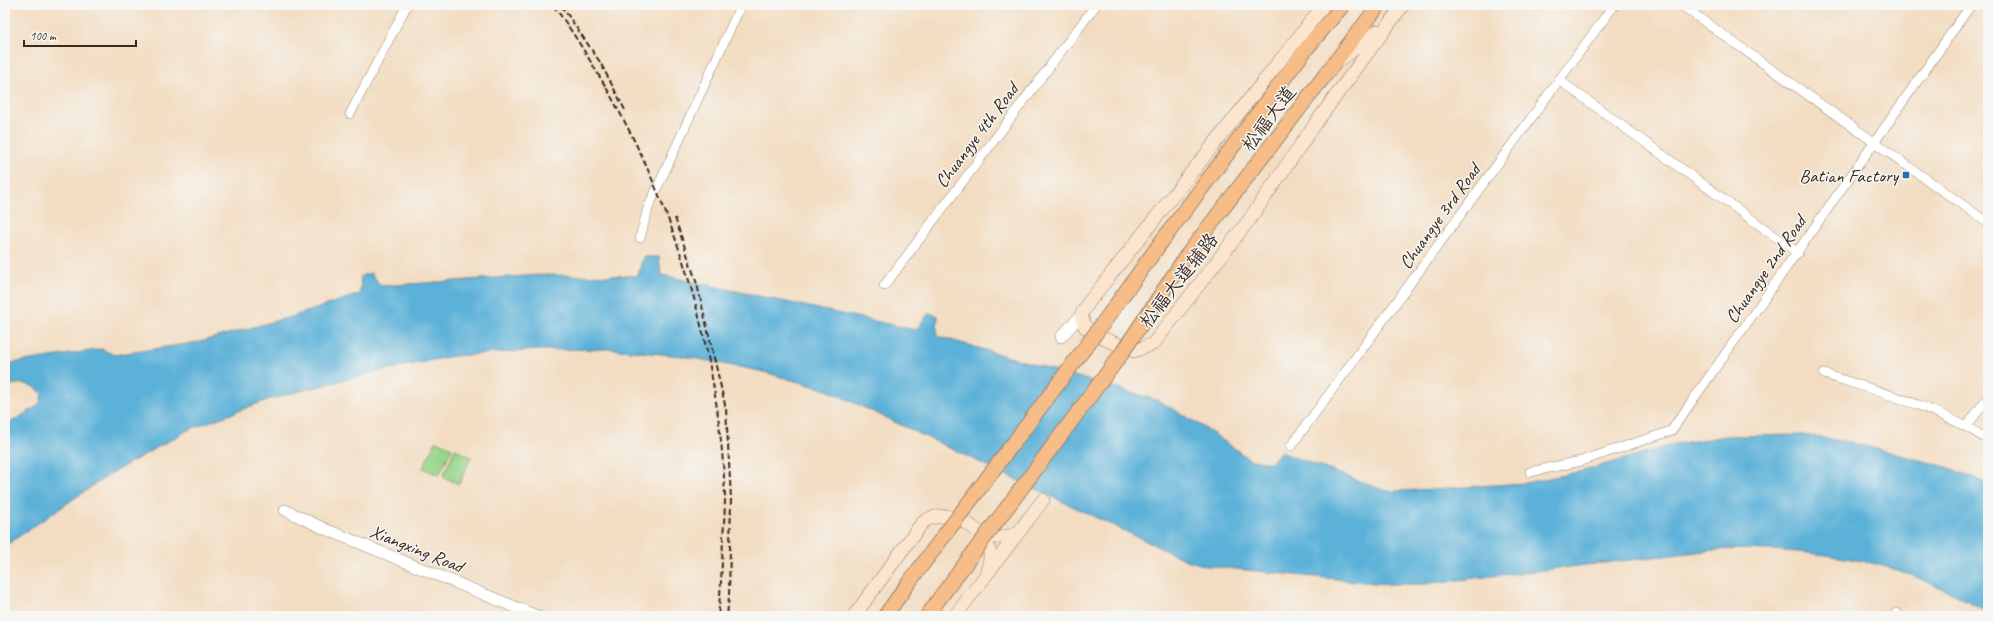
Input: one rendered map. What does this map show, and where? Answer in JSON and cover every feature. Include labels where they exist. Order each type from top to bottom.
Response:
[{"type":"main road","points":[[1081,315],[1089,302],[1324,5]]},
{"type":"main road","points":[[1306,49],[1328,5]]},
{"type":"main road","name":"松福大道","points":[[885,616],[1090,341],[1162,241],[1306,49],[1342,5]]},
{"type":"main road","name":"松福大道","points":[[927,616],[1117,360],[1187,254],[1380,5]]},
{"type":"main road","name":"松福大道辅路","points":[[1081,315],[1085,327],[1107,340],[1134,351],[1153,344],[1249,220],[1388,23],[1403,5]]},
{"type":"main road","points":[[1333,64],[1388,23]]},
{"type":"main road","points":[[955,616],[1043,500]]},
{"type":"main road","points":[[854,616],[922,523],[928,518],[936,516],[949,516],[983,534],[996,538],[1010,537],[1019,532]]},
{"type":"main road","points":[[974,529],[987,544],[990,555],[985,577]]},
{"type":"street","points":[[350,114],[407,5]]},
{"type":"street","points":[[640,238],[648,208],[741,5]]},
{"type":"street","name":"Chuangye 4th Road","points":[[884,286],[1096,5]]},
{"type":"street","name":"Chuangye 3rd Road","points":[[1291,446],[1614,5]]},
{"type":"street","points":[[1681,5],[1988,223]]},
{"type":"street","name":"Chuangye 2nd Road","points":[[1530,472],[1581,461],[1671,431],[1798,253],[1971,5]]},
{"type":"street","points":[[1559,80],[1798,253]]},
{"type":"street","points":[[1061,337],[1081,315]]},
{"type":"street","points":[[1824,374],[1924,407],[1967,426],[1988,440]]},
{"type":"street","points":[[1967,426],[1988,397]]},
{"type":"street","name":"Xiangxing Road","points":[[285,510],[325,530],[537,616]]},
{"type":"green space","points":[[436,441],[452,448],[439,475],[423,468]]},
{"type":"green space","points":[[455,449],[471,457],[459,484],[443,477]]},
{"type":"water","points":[[643,257],[659,257],[661,275],[916,330],[929,313],[938,316],[937,336],[1157,400],[1202,426],[1251,460],[1271,463],[1280,452],[1386,491],[1525,483],[1583,471],[1675,444],[1727,436],[1803,435],[1849,442],[1947,467],[1988,484],[1988,612],[1937,586],[1885,566],[1811,553],[1785,551],[1736,549],[1714,550],[1424,584],[1385,584],[1207,566],[1186,560],[827,390],[760,371],[682,356],[611,349],[538,350],[453,356],[370,373],[270,399],[188,430],[110,474],[5,546],[5,426],[40,403],[42,394],[33,387],[25,384],[5,386],[5,364],[102,349],[114,355],[199,342],[294,316],[360,294],[361,276],[371,273],[381,286],[540,275],[638,276]]},
{"type":"railway","points":[[553,5],[592,64],[630,132],[653,181],[673,231],[690,283],[714,388],[721,442],[725,501],[718,616]]},
{"type":"railway","points":[[561,5],[600,62],[625,110]]},
{"type":"railway","points":[[675,218],[697,284],[726,409],[731,498],[729,596],[727,616]]},
{"type":"place","name":"Batian Factory","points":[[1906,175]]}]
